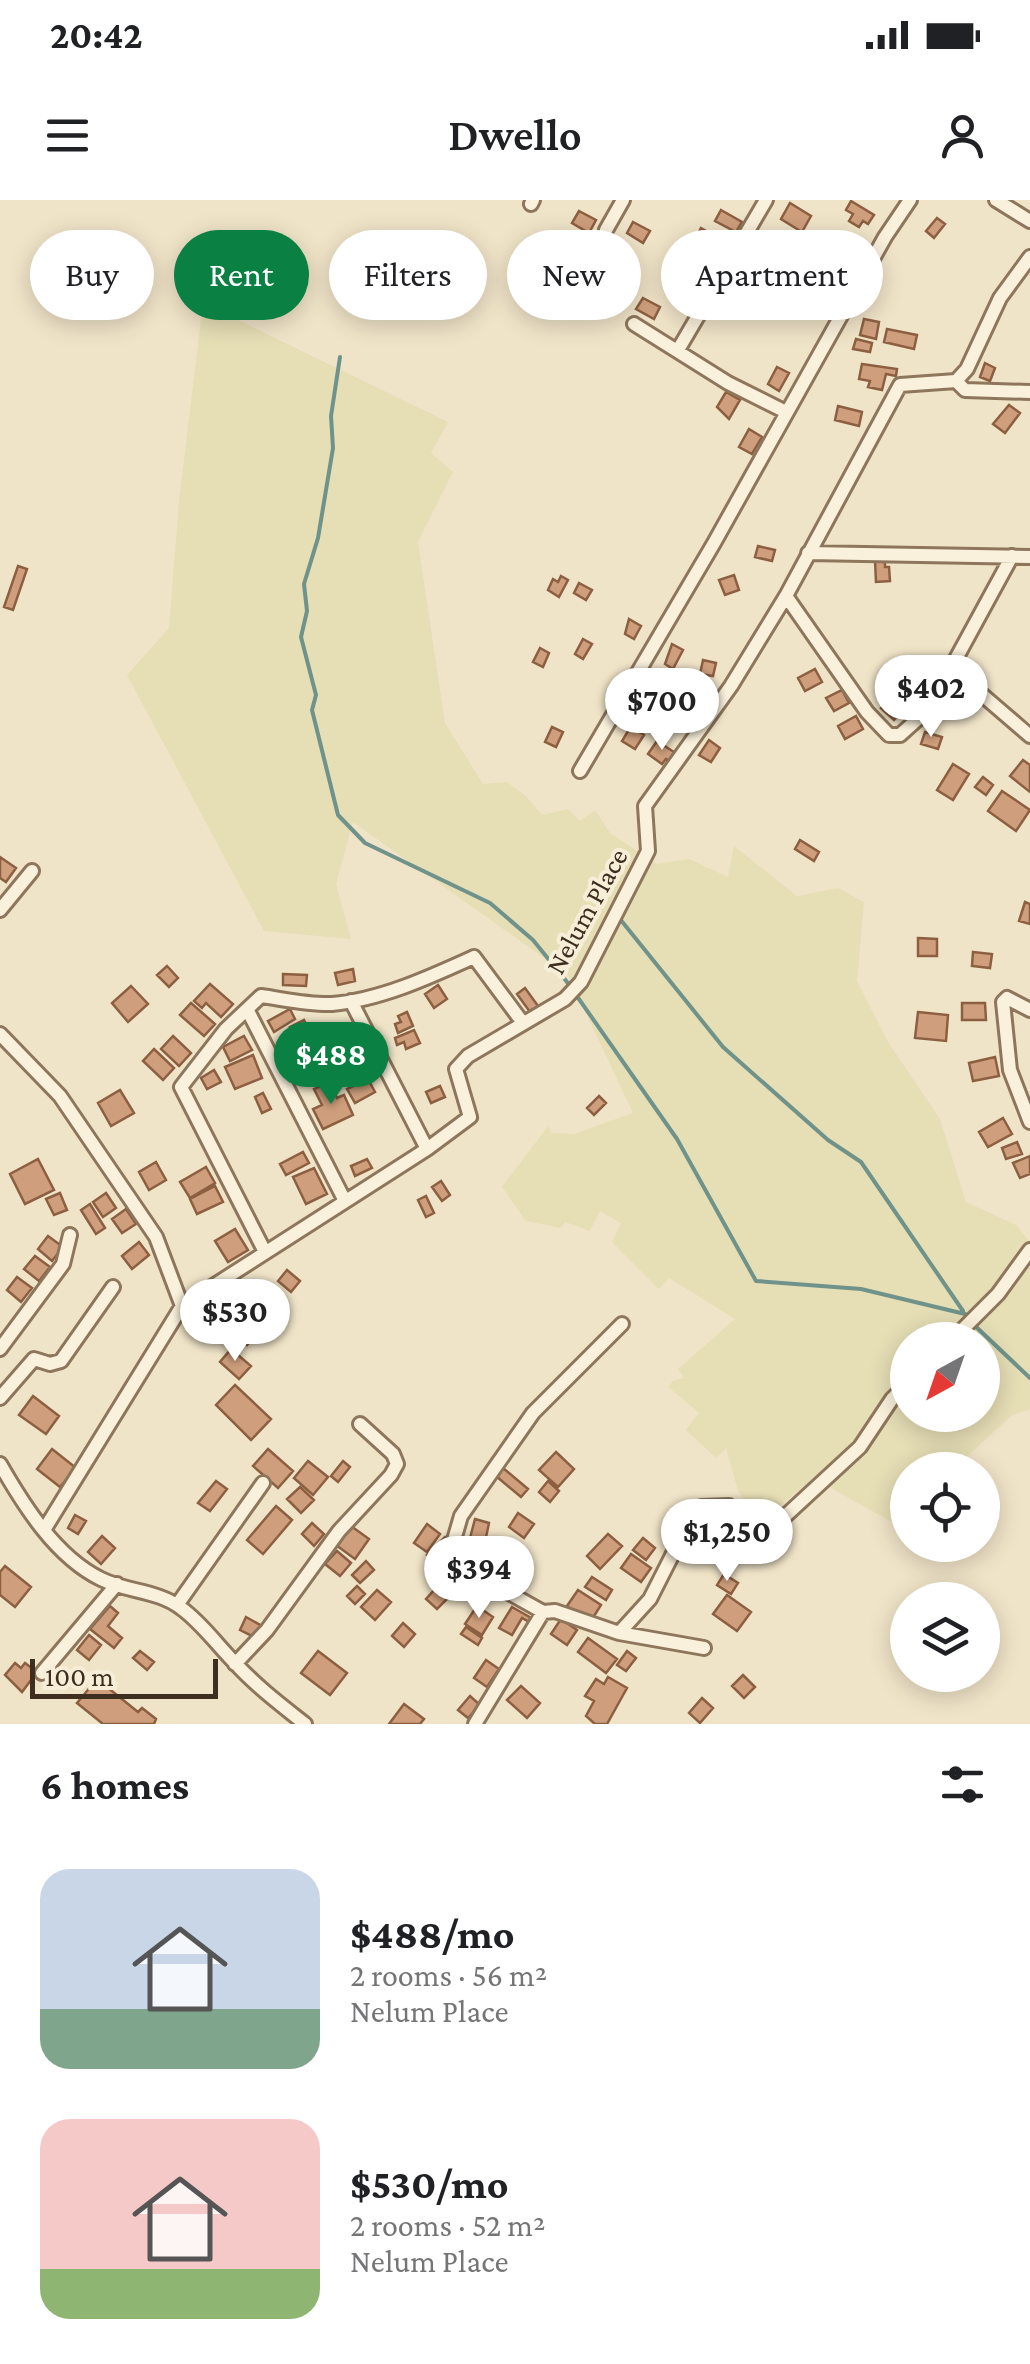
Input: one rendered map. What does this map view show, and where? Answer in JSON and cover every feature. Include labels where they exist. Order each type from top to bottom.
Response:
[{"type":"street","points":[[606,230],[623,200]]},
{"type":"street","points":[[678,350],[766,200]]},
{"type":"street","points":[[580,771],[910,200]]},
{"type":"street","points":[[996,200],[1030,221]]},
{"type":"street","points":[[1029,260],[1000,298],[967,369],[956,381],[966,390],[1030,392]]},
{"type":"street","points":[[634,324],[728,383],[786,412]]},
{"type":"street","name":"Nelum Place","points":[[44,1530],[182,1306],[428,1149],[470,1117],[456,1070],[468,1056],[566,999],[581,982],[648,851],[645,806],[731,686],[786,596],[900,386],[956,381]]},
{"type":"street","points":[[808,552],[1030,557]]},
{"type":"street","points":[[786,596],[867,712],[890,735],[900,735],[920,718],[952,668],[1012,556]]},
{"type":"street","points":[[952,668],[1030,736]]},
{"type":"street","points":[[0,910],[32,871]]},
{"type":"street","points":[[264,1252],[181,1087],[226,1028],[261,996],[329,1004],[352,1000],[426,979],[474,957],[523,1023]]},
{"type":"street","points":[[1030,1010],[1007,998],[1003,1002],[1010,1070],[1030,1122]]},
{"type":"street","points":[[352,1000],[428,1149]]},
{"type":"street","points":[[247,1009],[345,1201]]},
{"type":"street","points":[[0,1034],[60,1096],[156,1237],[182,1306]]},
{"type":"street","points":[[0,1349],[64,1264],[70,1234]]},
{"type":"street","points":[[970,1322],[998,1294],[1030,1250]]},
{"type":"street","points":[[0,1398],[34,1360],[50,1364],[61,1361],[113,1286]]},
{"type":"street","points":[[622,1324],[533,1413],[461,1516],[454,1540],[488,1581],[543,1612],[555,1611],[619,1633],[704,1648]]},
{"type":"street","points":[[619,1633],[650,1600],[685,1530],[702,1507],[730,1506],[748,1524],[769,1531],[860,1446],[890,1402]]},
{"type":"street","points":[[235,1664],[267,1630],[338,1531],[397,1464],[394,1454],[360,1424]]},
{"type":"street","points":[[0,1464],[44,1530],[71,1558],[102,1580],[177,1605],[194,1618],[235,1664],[305,1724]]},
{"type":"street","points":[[177,1605],[263,1483]]},
{"type":"street","points":[[42,1673],[116,1584]]},
{"type":"street","points":[[475,1724],[543,1612]]},
{"type":"shaded area","points":[[201,320],[238,320],[448,422],[431,453],[453,472],[418,542],[445,723],[483,784],[507,782],[542,815],[568,809],[580,821],[595,810],[610,833],[657,864],[689,859],[728,877],[734,846],[797,896],[838,888],[864,902],[857,981],[888,1042],[940,1119],[966,1202],[1016,1225],[1030,1242],[1030,1409],[1011,1416],[1000,1426],[1000,1322],[890,1322],[890,1432],[994,1432],[972,1452],[890,1452],[890,1521],[815,1479],[761,1519],[738,1491],[726,1448],[716,1458],[686,1430],[699,1413],[668,1387],[684,1378],[678,1369],[735,1319],[669,1278],[659,1289],[612,1242],[621,1223],[600,1211],[590,1231],[565,1222],[561,1228],[526,1221],[502,1187],[549,1125],[551,1133],[574,1134],[633,1113],[568,975],[353,822],[336,884],[351,939],[264,931],[127,675],[169,628],[179,501]]},
{"type":"building","points":[[851,201],[874,215],[868,224],[863,221],[859,227],[849,221],[853,214],[846,210]]},
{"type":"building","points":[[790,203],[811,216],[803,230],[781,219]]},
{"type":"building","points":[[721,210],[742,222],[737,230],[732,230],[715,221]]},
{"type":"building","points":[[579,211],[596,220],[591,230],[572,223]]},
{"type":"building","points":[[937,218],[945,224],[934,238],[926,231]]},
{"type":"building","points":[[633,222],[650,231],[643,243],[641,230],[629,230]]},
{"type":"building","points":[[643,298],[660,307],[654,319],[641,312]]},
{"type":"building","points":[[864,320],[879,322],[876,339],[860,335]]},
{"type":"building","points":[[887,329],[917,335],[914,349],[884,342]]},
{"type":"building","points":[[856,339],[872,343],[870,352],[853,349]]},
{"type":"building","points":[[985,363],[995,368],[990,381],[980,377]]},
{"type":"building","points":[[862,364],[897,369],[896,376],[886,374],[882,390],[868,387],[870,381],[859,379]]},
{"type":"building","points":[[777,367],[789,373],[779,391],[768,384]]},
{"type":"building","points":[[726,392],[740,400],[729,419],[717,407]]},
{"type":"building","points":[[1009,405],[1020,413],[1005,433],[993,424]]},
{"type":"building","points":[[838,406],[862,412],[859,426],[835,420]]},
{"type":"building","points":[[749,429],[762,437],[752,454],[739,447]]},
{"type":"building","points":[[758,546],[775,550],[772,561],[755,557]]},
{"type":"building","points":[[875,561],[885,561],[890,581],[876,582]]},
{"type":"building","points":[[18,566],[27,569],[13,610],[4,607]]},
{"type":"building","points":[[734,575],[739,590],[725,595],[719,580]]},
{"type":"building","points":[[561,576],[568,580],[559,597],[548,590],[553,579],[558,582]]},
{"type":"building","points":[[579,583],[592,590],[586,600],[574,593]]},
{"type":"building","points":[[629,619],[641,626],[634,639],[625,634]]},
{"type":"building","points":[[583,639],[592,644],[583,659],[575,654]]},
{"type":"building","points":[[672,644],[683,650],[673,669],[665,664]]},
{"type":"building","points":[[540,648],[549,653],[543,667],[533,662]]},
{"type":"building","points":[[703,660],[716,663],[713,676],[700,674]]},
{"type":"building","points":[[928,661],[930,675],[909,678],[907,664]]},
{"type":"building","points":[[815,669],[822,682],[805,691],[798,678]]},
{"type":"building","points":[[842,690],[849,703],[834,711],[826,698]]},
{"type":"building","points":[[681,698],[686,707],[672,714],[667,705]]},
{"type":"building","points":[[889,698],[903,709],[894,720],[881,708]]},
{"type":"building","points":[[856,716],[863,729],[845,739],[838,726]]},
{"type":"building","points":[[631,726],[644,735],[635,749],[622,741]]},
{"type":"building","points":[[552,727],[563,732],[556,747],[545,742]]},
{"type":"building","points":[[925,732],[942,737],[938,749],[921,744]]},
{"type":"building","points":[[709,740],[720,748],[711,762],[699,755]]},
{"type":"building","points":[[657,741],[677,754],[671,762],[666,759],[662,764],[648,754]]},
{"type":"building","points":[[1023,760],[1030,765],[1030,792],[1010,776]]},
{"type":"building","points":[[953,764],[969,774],[953,800],[937,790]]},
{"type":"building","points":[[983,777],[993,785],[986,795],[975,787]]},
{"type":"building","points":[[1002,791],[1030,810],[1016,831],[988,811]]},
{"type":"building","points":[[800,840],[819,852],[814,861],[795,849]]},
{"type":"building","points":[[0,857],[16,868],[6,882],[0,878]]},
{"type":"building","points":[[1025,902],[1030,904],[1030,924],[1019,921]]},
{"type":"building","points":[[918,938],[937,939],[937,956],[918,956]]},
{"type":"building","points":[[973,952],[992,954],[990,968],[972,966]]},
{"type":"building","points":[[167,966],[178,978],[169,987],[157,975]]},
{"type":"building","points":[[353,969],[355,981],[338,985],[335,973]]},
{"type":"building","points":[[283,974],[307,975],[306,986],[283,985]]},
{"type":"building","points":[[210,984],[233,1004],[221,1017],[206,1003],[202,1008],[194,1001]]},
{"type":"building","points":[[438,985],[447,999],[434,1008],[425,994]]},
{"type":"building","points":[[131,986],[148,1004],[128,1022],[112,1003]]},
{"type":"building","points":[[525,988],[538,1006],[530,1012],[517,994]]},
{"type":"building","points":[[191,1003],[215,1024],[204,1036],[180,1015]]},
{"type":"building","points":[[962,1003],[985,1003],[986,1020],[962,1020]]},
{"type":"building","points":[[290,1009],[295,1019],[274,1032],[268,1021]]},
{"type":"building","points":[[407,1012],[413,1026],[398,1033],[398,1016]]},
{"type":"building","points":[[918,1012],[948,1015],[946,1041],[915,1038]]},
{"type":"building","points":[[304,1020],[309,1030],[297,1041],[290,1027]]},
{"type":"building","points":[[414,1030],[420,1043],[406,1049],[404,1042],[397,1045],[395,1038]]},
{"type":"building","points":[[173,1036],[191,1053],[179,1066],[161,1049]]},
{"type":"building","points":[[244,1036],[252,1050],[230,1061],[223,1047]]},
{"type":"building","points":[[154,1049],[174,1068],[163,1080],[143,1061]]},
{"type":"building","points":[[253,1055],[262,1078],[235,1089],[225,1067]]},
{"type":"building","points":[[995,1057],[999,1076],[973,1081],[969,1063]]},
{"type":"building","points":[[214,1070],[221,1082],[207,1089],[201,1078]]},
{"type":"building","points":[[368,1079],[375,1092],[355,1103],[347,1089]]},
{"type":"building","points":[[330,1082],[337,1098],[344,1095],[353,1115],[323,1129],[313,1109],[322,1105],[314,1089]]},
{"type":"building","points":[[440,1086],[445,1097],[431,1103],[426,1092]]},
{"type":"building","points":[[120,1090],[134,1113],[111,1126],[98,1103]]},
{"type":"building","points":[[263,1093],[271,1109],[262,1113],[255,1097]]},
{"type":"building","points":[[599,1096],[606,1103],[594,1115],[587,1108]]},
{"type":"building","points":[[1003,1118],[1012,1134],[988,1147],[979,1132]]},
{"type":"building","points":[[1017,1142],[1022,1154],[1006,1159],[1002,1148]]},
{"type":"building","points":[[303,1152],[309,1163],[286,1175],[280,1164]]},
{"type":"building","points":[[1030,1156],[1030,1174],[1020,1178],[1013,1163]]},
{"type":"building","points":[[38,1159],[54,1190],[25,1204],[10,1174]]},
{"type":"building","points":[[367,1159],[372,1168],[355,1176],[351,1166]]},
{"type":"building","points":[[156,1162],[166,1180],[149,1190],[139,1172]]},
{"type":"building","points":[[206,1167],[215,1183],[190,1198],[180,1182]]},
{"type":"building","points":[[314,1168],[327,1194],[306,1204],[293,1177]]},
{"type":"building","points":[[441,1181],[450,1195],[442,1201],[432,1187]]},
{"type":"building","points":[[215,1186],[223,1202],[197,1214],[190,1199]]},
{"type":"building","points":[[60,1193],[67,1210],[54,1215],[46,1199]]},
{"type":"building","points":[[106,1193],[116,1208],[103,1217],[93,1202]]},
{"type":"building","points":[[426,1196],[434,1213],[426,1217],[418,1200]]},
{"type":"building","points":[[90,1204],[105,1228],[96,1234],[81,1210]]},
{"type":"building","points":[[126,1209],[136,1224],[122,1233],[112,1219]]},
{"type":"building","points":[[235,1229],[248,1250],[228,1262],[215,1241]]},
{"type":"building","points":[[48,1236],[63,1247],[52,1261],[38,1249]]},
{"type":"building","points":[[139,1242],[149,1255],[132,1269],[122,1256]]},
{"type":"building","points":[[35,1256],[50,1267],[39,1281],[24,1269]]},
{"type":"building","points":[[287,1270],[300,1281],[291,1292],[278,1281]]},
{"type":"building","points":[[17,1277],[32,1288],[21,1302],[7,1290]]},
{"type":"building","points":[[248,1317],[261,1327],[247,1345],[234,1335]]},
{"type":"building","points":[[206,1320],[213,1331],[200,1339],[193,1328]]},
{"type":"building","points":[[231,1349],[251,1366],[239,1379],[220,1362]]},
{"type":"building","points":[[235,1385],[271,1419],[251,1440],[216,1405]]},
{"type":"building","points":[[33,1396],[59,1416],[46,1434],[19,1415]]},
{"type":"building","points":[[52,1449],[76,1468],[60,1487],[37,1469]]},
{"type":"building","points":[[268,1449],[293,1471],[278,1488],[253,1466]]},
{"type":"building","points":[[556,1452],[574,1469],[558,1487],[539,1470]]},
{"type":"building","points":[[308,1461],[328,1477],[313,1495],[294,1478]]},
{"type":"building","points":[[343,1461],[350,1467],[338,1482],[331,1476]]},
{"type":"building","points":[[503,1468],[528,1489],[521,1497],[496,1476]]},
{"type":"building","points":[[216,1481],[227,1489],[210,1511],[198,1503]]},
{"type":"building","points":[[548,1481],[559,1491],[550,1502],[539,1492]]},
{"type":"building","points":[[300,1487],[314,1500],[301,1513],[287,1499]]},
{"type":"building","points":[[276,1506],[292,1520],[263,1554],[247,1540]]},
{"type":"building","points":[[518,1513],[534,1524],[524,1538],[509,1527]]},
{"type":"building","points":[[75,1515],[86,1521],[78,1534],[68,1528]]},
{"type":"building","points":[[475,1519],[489,1523],[485,1542],[470,1538]]},
{"type":"building","points":[[312,1523],[324,1534],[314,1546],[302,1534]]},
{"type":"building","points":[[427,1524],[440,1534],[427,1552],[414,1543]]},
{"type":"building","points":[[351,1526],[369,1539],[355,1559],[336,1545]]},
{"type":"building","points":[[608,1534],[622,1546],[600,1569],[587,1556]]},
{"type":"building","points":[[102,1536],[115,1548],[101,1564],[88,1552]]},
{"type":"building","points":[[445,1537],[454,1547],[436,1564],[427,1555]]},
{"type":"building","points":[[643,1538],[655,1548],[646,1560],[633,1550]]},
{"type":"building","points":[[337,1551],[351,1563],[340,1576],[325,1564]]},
{"type":"building","points":[[631,1554],[651,1568],[641,1582],[621,1568]]},
{"type":"building","points":[[366,1561],[374,1570],[360,1583],[352,1575]]},
{"type":"building","points":[[5,1566],[31,1587],[15,1607],[0,1595],[0,1572]]},
{"type":"building","points":[[450,1570],[462,1582],[453,1591],[441,1579]]},
{"type":"building","points":[[724,1574],[738,1583],[731,1594],[717,1585]]},
{"type":"building","points":[[592,1577],[612,1590],[606,1600],[585,1587]]},
{"type":"building","points":[[357,1586],[365,1594],[355,1604],[347,1596]]},
{"type":"building","points":[[436,1588],[447,1599],[437,1609],[426,1599]]},
{"type":"building","points":[[377,1590],[391,1602],[375,1620],[361,1607]]},
{"type":"building","points":[[578,1590],[601,1605],[591,1621],[567,1606]]},
{"type":"building","points":[[727,1595],[751,1612],[737,1631],[713,1614]]},
{"type":"building","points":[[110,1606],[118,1613],[108,1626],[122,1638],[114,1648],[90,1629]]},
{"type":"building","points":[[477,1606],[493,1617],[482,1635],[465,1624]]},
{"type":"building","points":[[512,1607],[533,1619],[531,1623],[522,1618],[512,1635],[499,1628]]},
{"type":"building","points":[[246,1617],[262,1626],[256,1638],[240,1630]]},
{"type":"building","points":[[561,1619],[577,1630],[567,1645],[551,1634]]},
{"type":"building","points":[[403,1623],[415,1634],[404,1647],[392,1636]]},
{"type":"building","points":[[466,1627],[482,1638],[478,1645],[461,1634]]},
{"type":"building","points":[[89,1635],[101,1645],[89,1660],[77,1650]]},
{"type":"building","points":[[588,1638],[617,1659],[606,1673],[578,1652]]},
{"type":"building","points":[[140,1651],[154,1662],[147,1670],[133,1658]]},
{"type":"building","points":[[318,1651],[347,1673],[330,1695],[301,1673]]},
{"type":"building","points":[[627,1651],[636,1658],[626,1671],[617,1665]]},
{"type":"building","points":[[486,1660],[499,1669],[487,1687],[474,1678]]},
{"type":"building","points":[[15,1663],[21,1668],[25,1663],[37,1672],[22,1692],[5,1675]]},
{"type":"building","points":[[743,1675],[755,1687],[744,1698],[732,1686]]},
{"type":"building","points":[[608,1677],[627,1688],[607,1724],[595,1724],[586,1716],[594,1701],[585,1696],[596,1679],[604,1684]]},
{"type":"building","points":[[97,1679],[138,1712],[142,1708],[156,1719],[154,1724],[103,1724],[77,1703]]},
{"type":"building","points":[[521,1686],[540,1703],[527,1718],[507,1700]]},
{"type":"building","points":[[470,1696],[480,1705],[468,1718],[458,1710]]},
{"type":"building","points":[[702,1698],[713,1708],[700,1723],[689,1713]]},
{"type":"building","points":[[404,1704],[424,1719],[420,1724],[389,1724]]},
{"type":"waterway","points":[[340,357],[331,416],[333,448],[318,538],[304,584],[307,611],[301,637],[316,695],[312,710],[338,815],[365,843],[490,903],[533,940],[677,1139],[756,1281],[861,1289],[965,1314]]},
{"type":"waterway","points":[[620,919],[723,1047],[828,1140],[861,1162],[963,1311]]},
{"type":"waterway","points":[[1000,1350],[1030,1378]]}]
